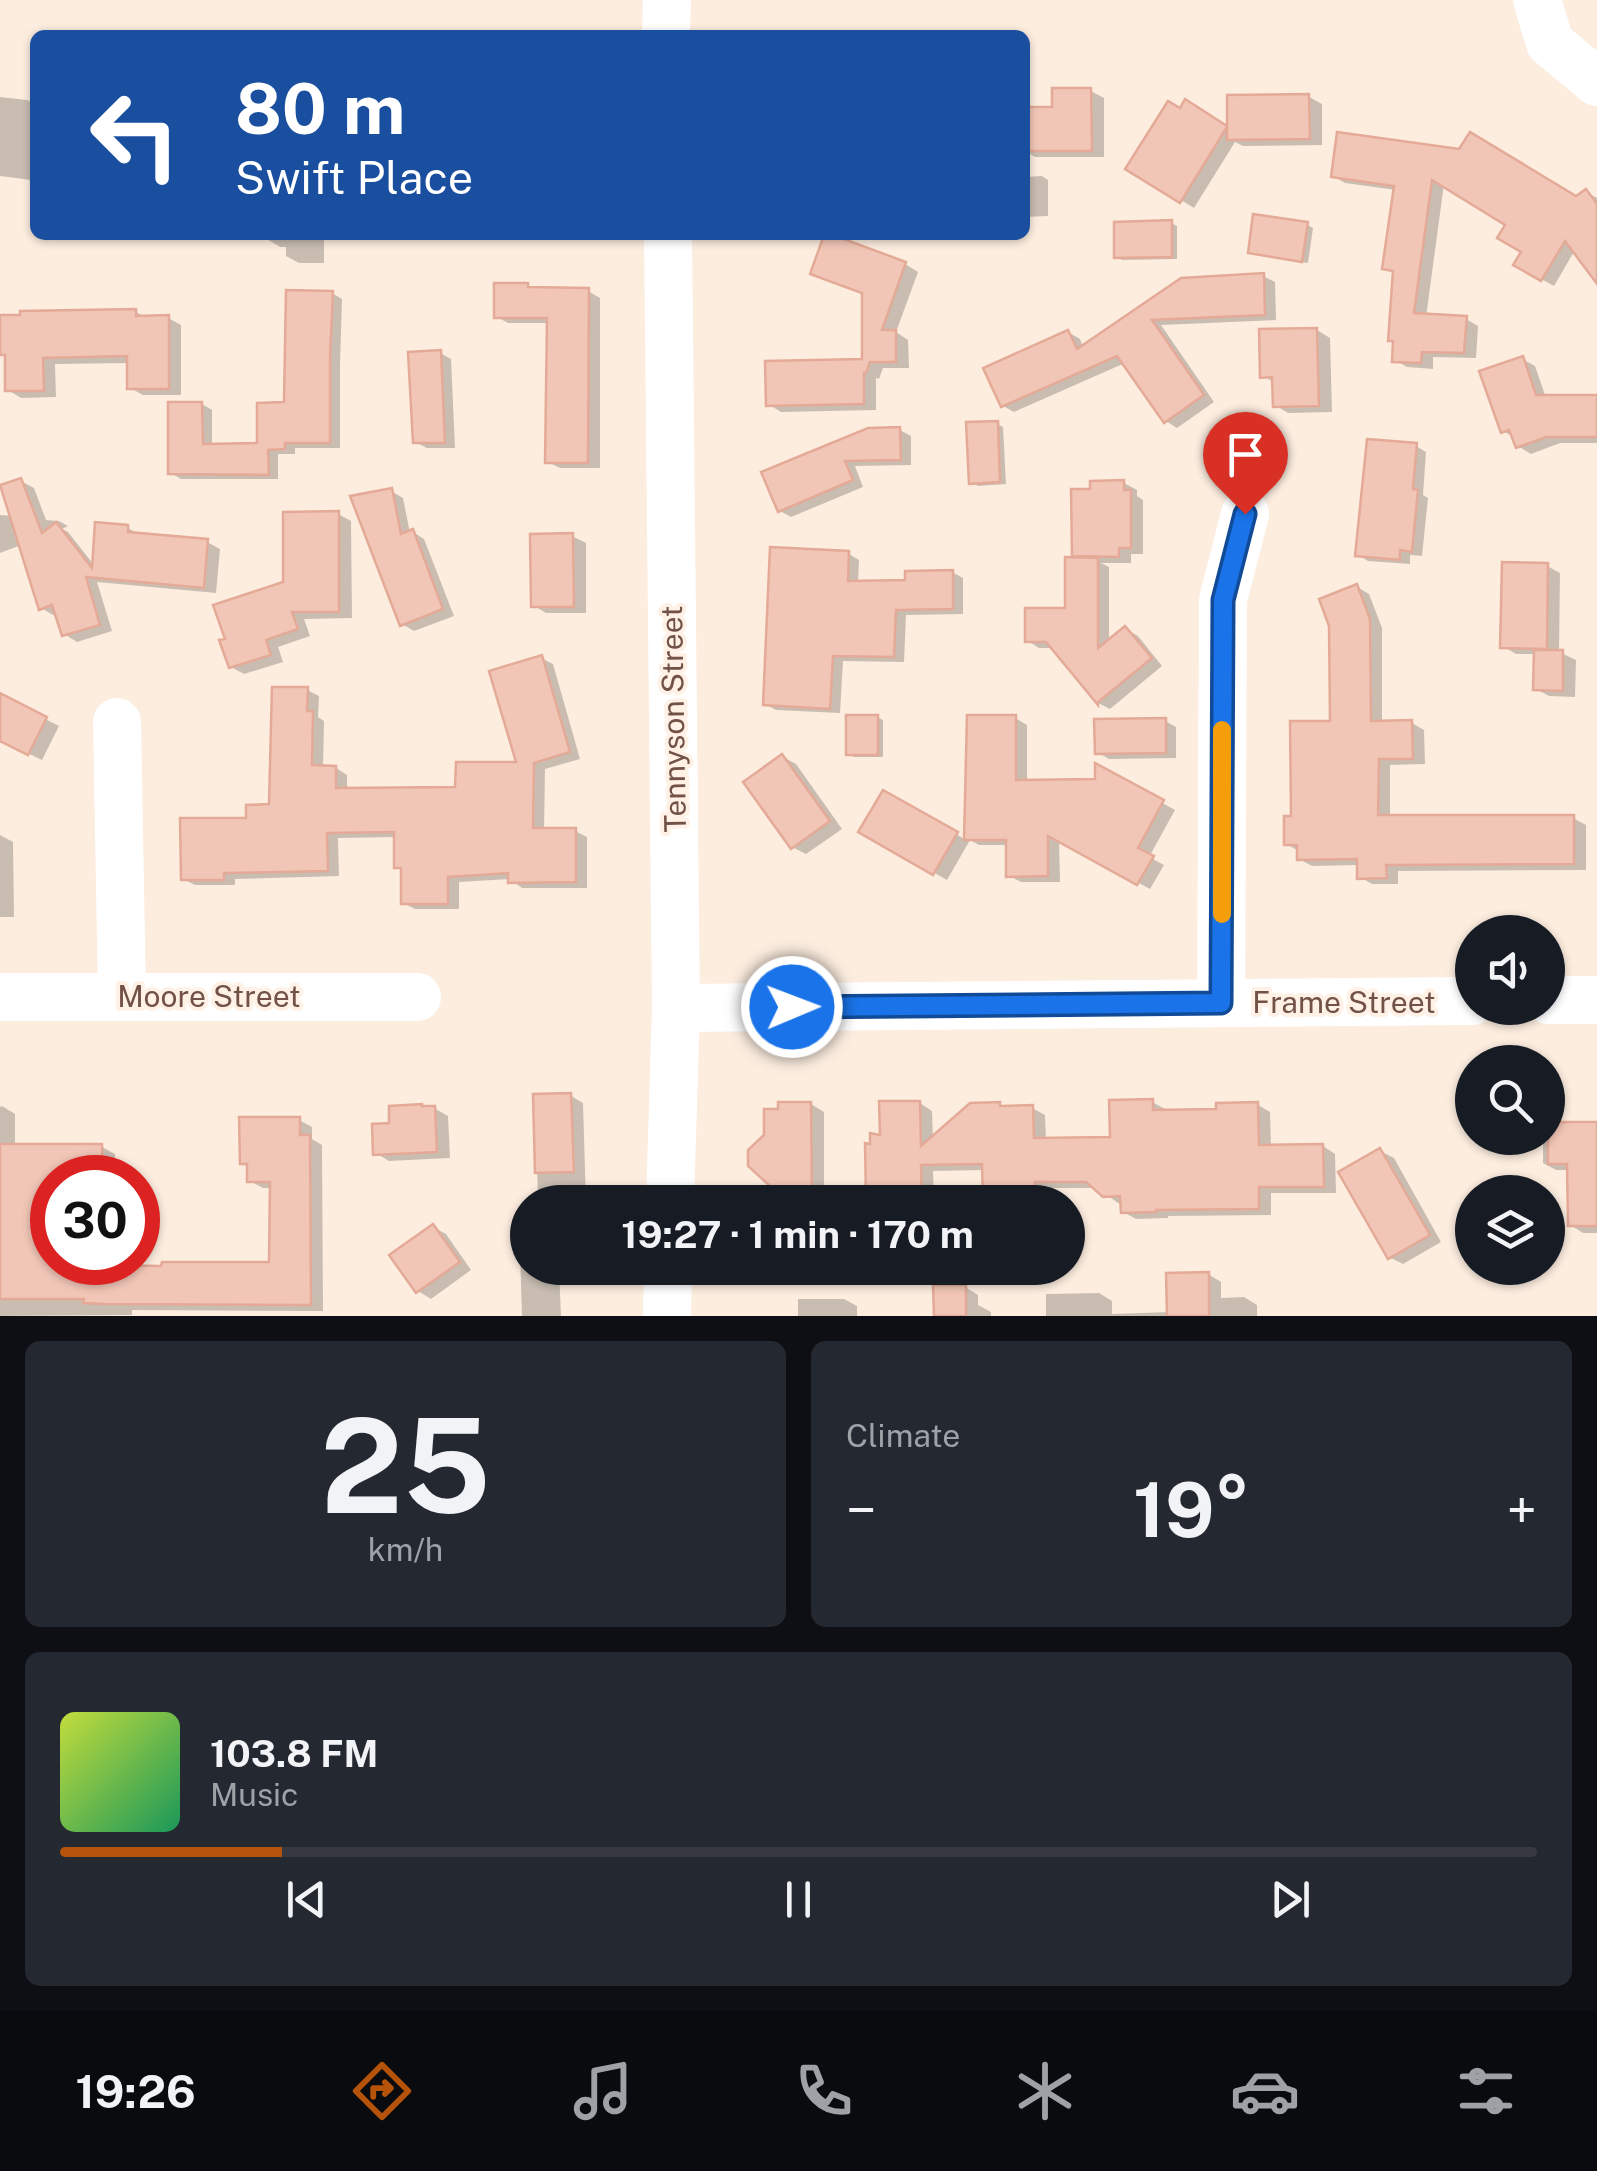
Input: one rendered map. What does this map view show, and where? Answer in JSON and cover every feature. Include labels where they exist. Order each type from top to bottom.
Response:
[{"type":"street","points":[[666,30],[667,0]]},
{"type":"street","points":[[1537,0],[1550,44],[1597,82]]},
{"type":"street","name":"Tennyson Street","points":[[668,240],[676,1008],[671,1185]]},
{"type":"street","points":[[1221,1003],[1223,600],[1245,514]]},
{"type":"street","points":[[117,722],[122,995]]},
{"type":"street","name":"Moore Street","points":[[0,996],[417,997]]},
{"type":"street","points":[[1565,1000],[1597,1000]]},
{"type":"street","name":"Frame Street","points":[[676,1008],[1455,1001]]},
{"type":"street","points":[[667,1316],[668,1285]]},
{"type":"building","points":[[1052,88],[1091,88],[1092,151],[1030,151],[1030,107],[1052,107]]},
{"type":"building","points":[[1309,94],[1310,139],[1227,140],[1227,127],[1180,203],[1125,169],[1168,101],[1180,108],[1185,99],[1227,126],[1227,95]]},
{"type":"building","points":[[1337,132],[1459,149],[1470,132],[1576,196],[1586,189],[1597,204],[1597,284],[1565,241],[1541,281],[1513,265],[1521,252],[1497,238],[1505,225],[1432,180],[1414,313],[1467,316],[1464,353],[1422,352],[1421,363],[1392,362],[1393,341],[1388,341],[1393,271],[1382,269],[1394,186],[1331,177]]},
{"type":"building","points":[[1253,214],[1308,222],[1302,262],[1248,253]]},
{"type":"building","points":[[1172,220],[1172,257],[1114,258],[1114,222]]},
{"type":"building","points":[[822,240],[847,240],[906,262],[882,330],[896,330],[896,362],[870,362],[864,373],[864,404],[766,406],[765,361],[862,359],[862,293],[810,274]]},
{"type":"building","points":[[1264,273],[1265,315],[1152,320],[1204,395],[1164,423],[1117,356],[1001,407],[983,368],[1068,330],[1077,349],[1181,278]]},
{"type":"building","points":[[494,283],[589,288],[588,463],[545,463],[547,318],[494,318]]},
{"type":"building","points":[[286,290],[333,291],[330,443],[285,443],[285,449],[268,450],[269,475],[168,474],[168,402],[202,402],[203,444],[257,443],[257,403],[284,402]]},
{"type":"building","points":[[136,309],[136,316],[169,315],[169,389],[127,389],[127,356],[43,358],[44,391],[5,391],[0,315],[20,315],[20,311]]},
{"type":"building","points":[[1317,328],[1319,406],[1273,407],[1272,377],[1260,378],[1259,329]]},
{"type":"building","points":[[441,350],[445,443],[413,443],[408,352]]},
{"type":"building","points":[[1523,356],[1536,395],[1597,395],[1597,437],[1546,437],[1516,448],[1509,430],[1501,433],[1479,371]]},
{"type":"building","points":[[998,421],[1000,482],[969,484],[966,422]]},
{"type":"building","points":[[900,427],[901,460],[845,461],[853,480],[778,512],[761,472],[868,428]]},
{"type":"building","points":[[1367,439],[1417,443],[1413,489],[1418,490],[1412,552],[1400,550],[1400,560],[1355,556]]},
{"type":"building","points":[[21,478],[42,533],[56,522],[92,568],[95,522],[128,525],[128,532],[208,539],[204,588],[86,577],[100,625],[62,636],[52,605],[39,610],[0,485]]},
{"type":"building","points":[[1124,480],[1124,490],[1131,490],[1131,548],[1119,548],[1119,557],[1072,556],[1071,489],[1090,489],[1090,481]]},
{"type":"building","points":[[392,488],[401,534],[413,529],[443,609],[400,626],[350,496]]},
{"type":"building","points":[[339,511],[339,612],[292,612],[298,629],[266,640],[271,655],[229,668],[219,640],[225,639],[213,605],[283,582],[283,512]]},
{"type":"building","points":[[573,533],[574,607],[531,607],[530,534]]},
{"type":"building","points":[[770,547],[849,551],[848,581],[905,580],[905,571],[953,570],[953,609],[896,610],[894,657],[833,656],[830,709],[763,705]]},
{"type":"building","points":[[1065,557],[1098,558],[1098,648],[1125,626],[1152,658],[1098,705],[1046,642],[1025,642],[1025,608],[1065,608]]},
{"type":"building","points":[[1502,562],[1548,563],[1547,649],[1500,648]]},
{"type":"building","points":[[1357,584],[1370,619],[1371,721],[1412,720],[1413,759],[1379,759],[1378,815],[1574,815],[1574,864],[1386,865],[1387,878],[1357,879],[1357,859],[1297,860],[1297,845],[1284,845],[1284,816],[1291,816],[1290,721],[1330,721],[1329,626],[1319,599]]},
{"type":"building","points":[[1534,650],[1563,650],[1563,691],[1533,690]]},
{"type":"building","points":[[542,655],[570,752],[534,763],[533,828],[576,828],[576,882],[508,883],[508,873],[448,877],[448,904],[401,904],[401,868],[394,868],[394,832],[327,833],[328,871],[224,873],[224,880],[181,880],[180,818],[246,818],[246,805],[269,804],[272,687],[308,687],[307,711],[313,711],[312,765],[336,766],[336,788],[455,787],[456,762],[516,762],[489,671]]},
{"type":"building","points":[[0,693],[47,717],[28,755],[0,741]]},
{"type":"building","points":[[846,715],[878,715],[878,755],[846,755]]},
{"type":"building","points":[[967,715],[1016,715],[1016,780],[1095,779],[1095,763],[1164,800],[1138,848],[1154,856],[1137,885],[1048,836],[1048,876],[1006,877],[1006,840],[964,840]]},
{"type":"building","points":[[1166,718],[1166,753],[1095,754],[1094,719]]},
{"type":"building","points":[[782,754],[830,821],[791,849],[743,782]]},
{"type":"building","points":[[883,790],[958,832],[933,875],[858,832]]},
{"type":"building","points":[[571,1093],[574,1172],[535,1173],[533,1094]]},
{"type":"building","points":[[1153,1099],[1153,1110],[1216,1109],[1216,1103],[1258,1102],[1259,1145],[1323,1144],[1324,1187],[1259,1187],[1259,1209],[1121,1213],[1120,1196],[1103,1197],[1086,1182],[983,1185],[982,1164],[921,1165],[922,1185],[866,1185],[865,1143],[870,1144],[870,1133],[880,1135],[879,1101],[920,1101],[921,1146],[970,1103],[1033,1105],[1034,1138],[1110,1137],[1109,1100]]},
{"type":"building","points":[[778,1102],[811,1102],[812,1185],[769,1185],[748,1166],[748,1150],[764,1135],[764,1109],[778,1109]]},
{"type":"building","points":[[389,1106],[435,1106],[437,1152],[373,1155],[372,1124],[389,1123]]},
{"type":"building","points":[[239,1117],[300,1117],[300,1135],[310,1135],[311,1305],[0,1299],[0,1144],[102,1144],[102,1155],[30,1155],[30,1285],[160,1285],[162,1262],[269,1262],[270,1182],[247,1182],[247,1164],[240,1164]]},
{"type":"building","points":[[1565,1122],[1597,1122],[1597,1226],[1568,1226],[1567,1164],[1548,1164],[1548,1155],[1565,1155]]},
{"type":"building","points":[[1380,1148],[1430,1235],[1388,1259],[1338,1172]]},
{"type":"building","points":[[433,1224],[460,1262],[416,1293],[389,1255]]},
{"type":"building","points":[[1209,1272],[1209,1316],[1167,1316],[1166,1273]]},
{"type":"building","points":[[933,1285],[966,1285],[966,1316],[934,1316]]},
{"type":"slow traffic","points":[[1222,730],[1222,914]]},
{"type":"route","points":[[792,1007],[1221,1003],[1223,600],[1245,514]]}]
